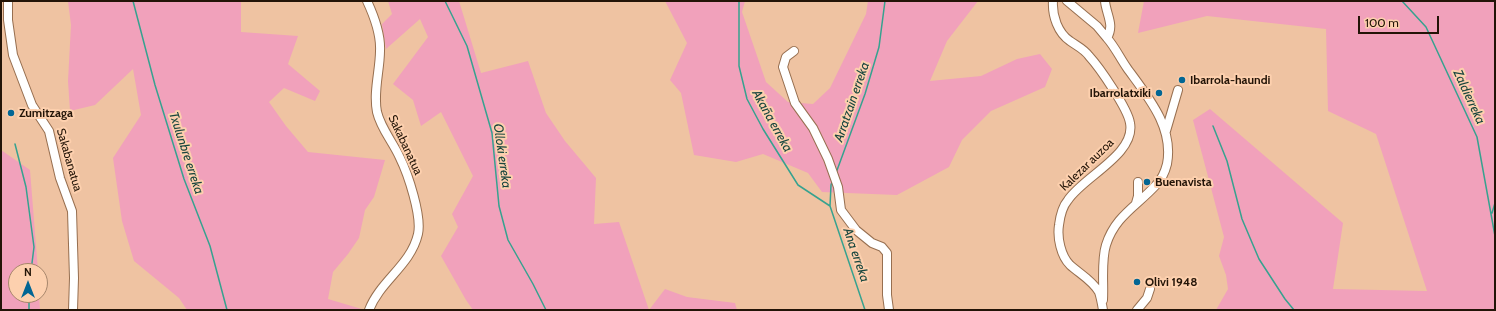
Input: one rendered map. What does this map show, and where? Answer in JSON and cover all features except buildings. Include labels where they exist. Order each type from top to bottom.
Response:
[{"type":"street","name":"Sakabanatua","points":[[8,1],[8,20],[13,55],[32,105],[49,131],[60,178],[72,211],[74,258],[73,310]]},
{"type":"street","name":"Sakabanatua","points":[[367,1],[377,30],[380,50],[376,89],[377,111],[384,131],[400,157],[410,184],[417,210],[419,233],[412,251],[374,299],[369,310]]},
{"type":"street","name":"Kalezar auzoa","points":[[1053,1],[1054,15],[1062,33],[1090,56],[1121,102],[1130,122],[1131,132],[1126,145],[1115,157],[1076,190],[1064,206],[1059,222],[1059,238],[1064,257],[1070,265],[1095,287],[1099,293],[1103,310]]},
{"type":"street","points":[[1067,1],[1097,26],[1139,83],[1159,116],[1166,131],[1169,154],[1164,175],[1157,185],[1121,217],[1112,231],[1106,245],[1104,253],[1103,310]]},
{"type":"street","points":[[1105,1],[1111,32],[1107,38]]},
{"type":"street","points":[[794,51],[786,57],[784,67],[795,103],[813,128],[833,172],[838,187],[841,210],[856,230],[872,243],[882,247],[887,253],[887,295],[889,310]]},
{"type":"street","points":[[1166,131],[1178,90]]},
{"type":"street","points":[[1136,203],[1138,196],[1138,182]]},
{"type":"street","points":[[1137,310],[1146,298],[1150,289]]},
{"type":"shaded area","points":[[68,1],[241,1],[241,32],[298,36],[288,64],[320,91],[315,101],[284,88],[269,102],[286,126],[308,152],[385,160],[374,197],[365,210],[359,238],[333,272],[328,299],[365,310],[187,310],[179,298],[134,261],[122,221],[113,158],[141,115],[133,69],[95,105],[70,111],[68,81],[71,25]]},
{"type":"shaded area","points":[[388,1],[459,1],[481,73],[528,61],[546,113],[565,141],[596,178],[594,224],[619,222],[649,310],[473,310],[441,256],[458,227],[452,214],[473,176],[441,112],[421,126],[413,100],[393,84],[428,37],[420,19],[386,49],[382,24],[392,14]]},
{"type":"shaded area","points":[[665,1],[745,1],[742,12],[766,82],[788,102],[813,104],[830,88],[866,14],[868,1],[978,1],[947,41],[930,81],[981,76],[1017,59],[1040,54],[1052,69],[1045,87],[991,111],[962,140],[949,167],[897,195],[822,192],[808,173],[763,154],[736,162],[694,155],[681,93],[670,80],[687,43]]},
{"type":"shaded area","points":[[1144,1],[1495,1],[1495,310],[1216,310],[1228,289],[1226,275],[1219,256],[1224,237],[1193,120],[1210,109],[1343,223],[1333,289],[1427,291],[1376,134],[1328,111],[1326,29],[1207,16],[1138,33]]},
{"type":"shaded area","points":[[1,150],[30,170],[37,263],[8,263],[8,303],[40,303],[40,310],[1,310]]},
{"type":"shaded area","points":[[665,289],[687,297],[735,303],[737,310],[649,310]]},
{"type":"waterway","name":"Txulunbre erreka","points":[[133,1],[155,85],[184,179],[210,246],[227,310]]},
{"type":"waterway","name":"Olloki erreka","points":[[445,1],[467,46],[492,133],[499,206],[508,240],[546,310]]},
{"type":"waterway","name":"Akaña erreka","points":[[739,1],[739,66],[747,99],[763,129],[798,185],[830,206]]},
{"type":"waterway","name":"Arratzain erreka","points":[[836,173],[865,94],[879,47],[885,1]]},
{"type":"waterway","name":"Zaldierreka","points":[[1402,1],[1426,27],[1477,137],[1495,236]]},
{"type":"waterway","points":[[1213,126],[1227,161],[1242,219],[1259,259],[1294,310]]},
{"type":"waterway","points":[[15,144],[26,187],[34,247],[32,263]]},
{"type":"waterway","name":"Ana erreka","points":[[832,182],[830,206],[865,310]]},
{"type":"waterway","name":"Zaldierreka","points":[[1492,213],[1495,203]]},
{"type":"waterway","points":[[29,303],[29,310]]},
{"type":"place","name":"Ibarrola-haundi","points":[[1182,80]]},
{"type":"place","name":"Ibarrolatxiki","points":[[1159,93]]},
{"type":"place","name":"Zumitzaga","points":[[11,113]]},
{"type":"place","name":"Buenavista","points":[[1147,182]]},
{"type":"place","name":"Olivi 1948","points":[[1137,282]]}]
